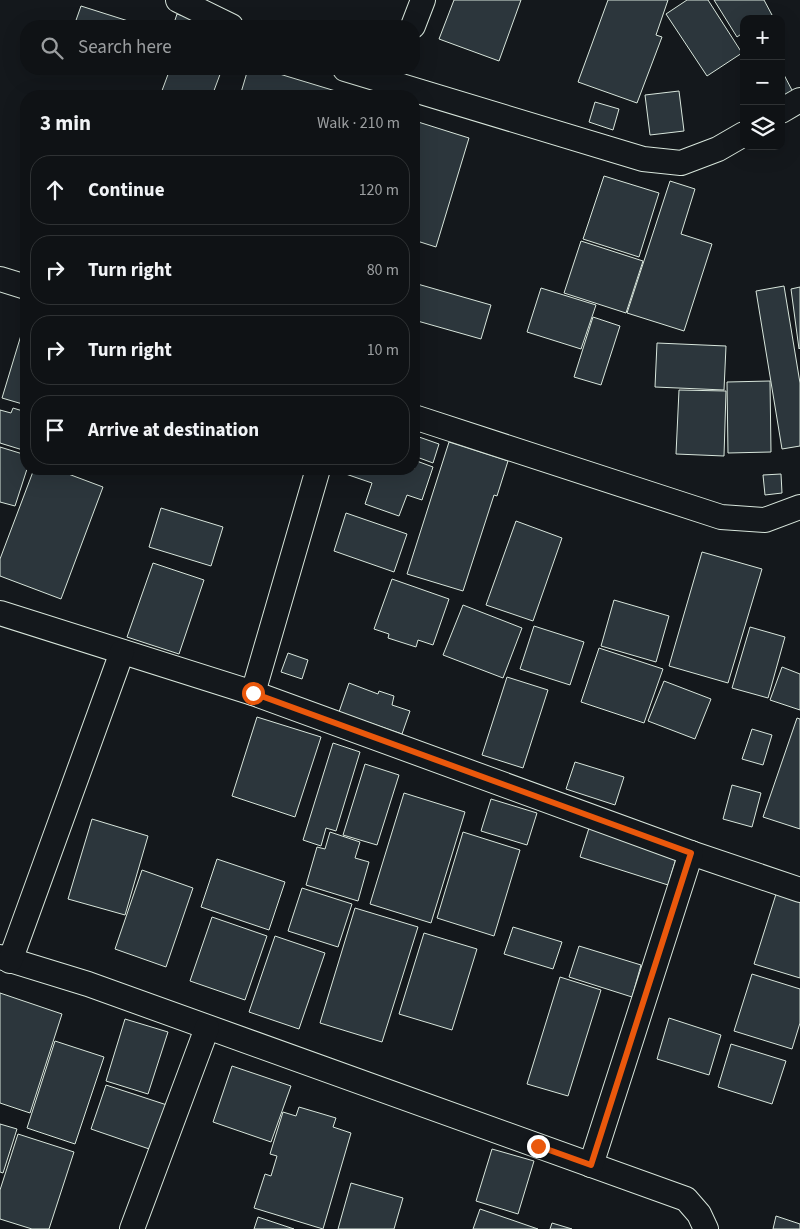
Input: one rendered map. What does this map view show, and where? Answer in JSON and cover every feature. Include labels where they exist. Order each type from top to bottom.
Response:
[{"type":"street","points":[[178,0],[219,20]]},
{"type":"street","points":[[415,20],[423,0]]},
{"type":"street","points":[[366,75],[416,90]]},
{"type":"street","points":[[420,91],[642,159],[681,163],[718,149],[740,136]]},
{"type":"street","points":[[785,109],[800,100]]},
{"type":"street","points":[[0,278],[20,285]]},
{"type":"street","points":[[420,419],[721,517],[765,520],[800,507]]},
{"type":"street","points":[[253,693],[316,475]]},
{"type":"street","points":[[0,612],[253,693],[691,853],[800,890]]},
{"type":"street","points":[[122,652],[5,959],[88,984],[686,1200],[700,1214],[706,1229]]},
{"type":"street","points":[[591,1165],[691,853]]},
{"type":"street","points":[[132,1229],[207,1028]]},
{"type":"building","points":[[454,0],[521,0],[499,61],[439,39]]},
{"type":"building","points":[[608,0],[668,0],[656,35],[662,37],[637,103],[578,82]]},
{"type":"building","points":[[687,0],[708,0],[740,50],[740,54],[707,76],[666,14]]},
{"type":"building","points":[[714,0],[764,0],[772,15],[740,15],[740,35],[737,37]]},
{"type":"building","points":[[81,6],[125,20],[76,20]]},
{"type":"building","points":[[177,14],[197,20],[175,20]]},
{"type":"building","points":[[168,75],[220,75],[214,90],[162,90]]},
{"type":"building","points":[[246,75],[283,75],[332,90],[242,90]]},
{"type":"building","points":[[785,77],[793,92],[785,96]]},
{"type":"building","points":[[679,91],[684,131],[650,135],[645,95]]},
{"type":"building","points":[[595,102],[619,109],[613,130],[589,122]]},
{"type":"building","points":[[420,123],[469,138],[436,247],[420,242]]},
{"type":"building","points":[[604,176],[659,193],[639,257],[583,239]]},
{"type":"building","points":[[670,181],[695,189],[681,234],[712,244],[684,331],[627,313]]},
{"type":"building","points":[[581,241],[643,261],[626,313],[564,293]]},
{"type":"building","points":[[420,285],[491,305],[481,339],[420,322]]},
{"type":"building","points":[[784,286],[800,383],[800,446],[782,449],[756,291]]},
{"type":"building","points":[[800,287],[800,348],[799,349],[791,289]]},
{"type":"building","points":[[541,288],[596,305],[581,349],[527,332]]},
{"type":"building","points":[[593,317],[620,326],[601,385],[574,377]]},
{"type":"building","points":[[20,339],[20,403],[2,398]]},
{"type":"building","points":[[657,343],[726,346],[724,390],[655,387]]},
{"type":"building","points":[[770,381],[771,452],[728,453],[727,382]]},
{"type":"building","points":[[679,390],[726,391],[724,456],[676,454]]},
{"type":"building","points":[[13,408],[20,410],[20,449],[0,443],[0,410],[11,413]]},
{"type":"building","points":[[420,437],[439,444],[433,463],[420,458]]},
{"type":"building","points":[[449,442],[508,461],[497,496],[494,495],[463,591],[407,574]]},
{"type":"building","points":[[0,447],[20,453],[20,475],[25,475],[15,506],[0,502]]},
{"type":"building","points":[[420,462],[433,467],[422,500],[407,495],[399,516],[365,504],[372,483],[349,475],[420,475]]},
{"type":"building","points":[[781,474],[782,493],[765,495],[763,475]]},
{"type":"building","points":[[32,475],[71,475],[103,487],[61,599],[0,576],[0,559]]},
{"type":"building","points":[[161,508],[223,527],[211,566],[149,547]]},
{"type":"building","points":[[346,513],[407,534],[394,572],[334,551]]},
{"type":"building","points":[[516,521],[562,538],[533,621],[486,605]]},
{"type":"building","points":[[702,552],[762,569],[728,683],[669,666]]},
{"type":"building","points":[[153,563],[204,580],[179,654],[127,637]]},
{"type":"building","points":[[392,579],[449,599],[433,645],[418,640],[416,647],[388,638],[389,634],[374,629]]},
{"type":"building","points":[[614,600],[669,616],[656,662],[601,646]]},
{"type":"building","points":[[463,605],[522,628],[503,678],[443,655]]},
{"type":"building","points":[[534,626],[584,642],[570,685],[520,669]]},
{"type":"building","points":[[750,627],[785,637],[768,698],[732,688]]},
{"type":"building","points":[[599,648],[663,669],[644,723],[581,702]]},
{"type":"building","points":[[288,653],[308,660],[302,679],[281,672]]},
{"type":"building","points":[[782,667],[800,674],[800,710],[770,700]]},
{"type":"building","points":[[507,677],[548,690],[523,768],[482,755]]},
{"type":"building","points":[[664,681],[711,699],[695,739],[648,721]]},
{"type":"building","points":[[349,683],[378,694],[379,691],[394,696],[392,705],[410,711],[402,734],[339,712]]},
{"type":"building","points":[[257,717],[321,737],[295,817],[232,796]]},
{"type":"building","points":[[797,718],[800,719],[800,829],[763,817]]},
{"type":"building","points":[[752,729],[772,735],[763,765],[742,759]]},
{"type":"building","points":[[333,743],[360,752],[336,831],[326,828],[321,846],[303,840]]},
{"type":"building","points":[[575,762],[624,777],[615,805],[566,789]]},
{"type":"building","points":[[365,764],[399,775],[377,845],[343,835]]},
{"type":"building","points":[[732,785],[761,793],[752,827],[723,819]]},
{"type":"building","points":[[404,793],[465,812],[431,923],[370,904]]},
{"type":"building","points":[[491,799],[537,813],[527,845],[481,831]]},
{"type":"building","points":[[92,819],[148,836],[125,915],[68,899]]},
{"type":"building","points":[[589,828],[677,855],[668,885],[580,857]]},
{"type":"building","points":[[330,832],[360,842],[355,858],[369,862],[358,901],[306,885],[317,847],[325,849]]},
{"type":"building","points":[[463,832],[520,850],[494,936],[437,918]]},
{"type":"building","points":[[217,859],[285,882],[269,930],[201,907]]},
{"type":"building","points":[[142,870],[193,888],[166,967],[115,949]]},
{"type":"building","points":[[302,888],[352,904],[338,947],[288,931]]},
{"type":"building","points":[[777,891],[800,898],[800,978],[754,964]]},
{"type":"building","points":[[355,908],[418,927],[382,1042],[320,1023]]},
{"type":"building","points":[[212,917],[267,936],[245,1000],[190,981]]},
{"type":"building","points":[[513,927],[562,942],[553,969],[504,954]]},
{"type":"building","points":[[424,933],[477,949],[452,1030],[399,1014]]},
{"type":"building","points":[[275,936],[325,953],[299,1029],[249,1012]]},
{"type":"building","points":[[579,946],[641,965],[632,997],[569,977]]},
{"type":"building","points":[[752,974],[800,989],[800,1023],[792,1049],[734,1031]]},
{"type":"building","points":[[560,977],[601,990],[568,1096],[527,1084]]},
{"type":"building","points":[[0,993],[62,1014],[30,1113],[0,1103]]},
{"type":"building","points":[[669,1018],[721,1035],[709,1075],[657,1059]]},
{"type":"building","points":[[125,1019],[168,1032],[148,1094],[106,1081]]},
{"type":"building","points":[[55,1041],[104,1057],[75,1144],[27,1128]]},
{"type":"building","points":[[731,1044],[786,1061],[772,1104],[718,1087]]},
{"type":"building","points":[[232,1066],[291,1086],[271,1142],[213,1122]]},
{"type":"building","points":[[106,1085],[173,1107],[158,1152],[91,1129]]},
{"type":"building","points":[[299,1107],[336,1118],[333,1127],[351,1133],[323,1229],[254,1208],[265,1174],[271,1176],[277,1156],[270,1154],[283,1112],[296,1116]]},
{"type":"building","points":[[0,1124],[17,1129],[3,1173],[0,1172]]},
{"type":"building","points":[[18,1134],[74,1152],[49,1229],[32,1229],[0,1219],[0,1190]]},
{"type":"building","points":[[492,1149],[534,1161],[518,1214],[476,1201]]},
{"type":"building","points":[[351,1183],[403,1198],[394,1229],[338,1229]]},
{"type":"building","points":[[480,1209],[538,1229],[473,1229]]},
{"type":"building","points":[[776,1216],[800,1224],[800,1229],[773,1229]]},
{"type":"building","points":[[258,1217],[294,1229],[254,1229]]},
{"type":"building","points":[[552,1223],[572,1229],[550,1229]]},
{"type":"route","points":[[253,693],[691,853],[591,1165],[538,1146]]}]
